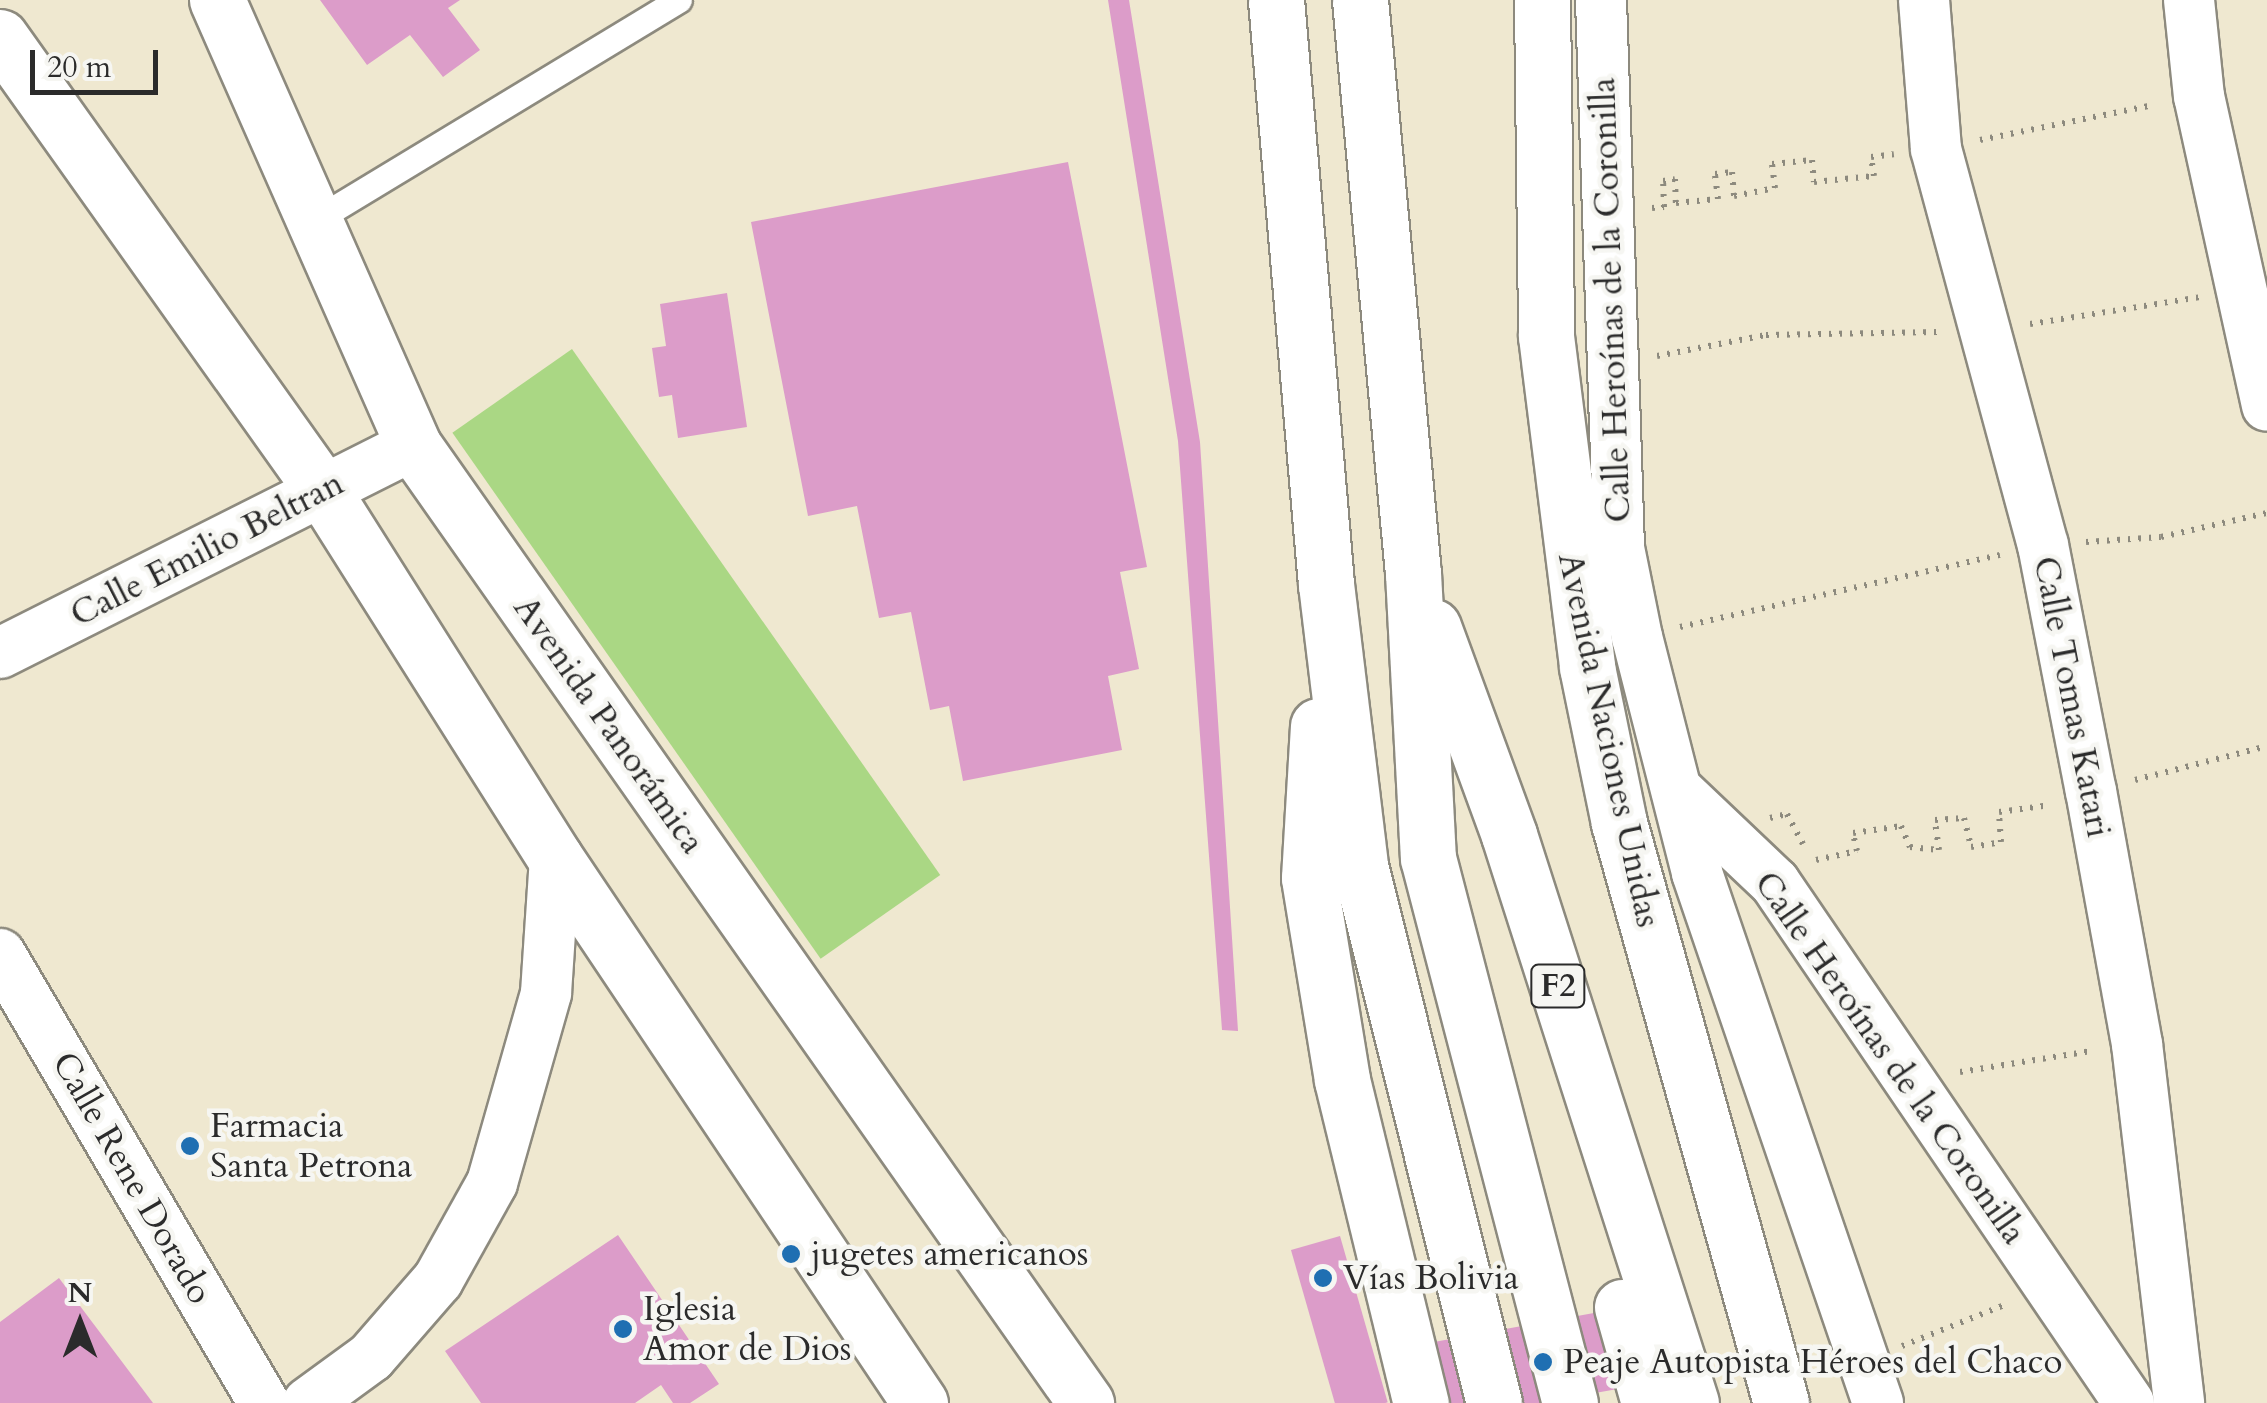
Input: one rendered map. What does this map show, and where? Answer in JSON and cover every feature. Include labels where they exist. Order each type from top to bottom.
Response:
[{"type":"main road","name":"Avenida Panorámica","points":[[216,0],[413,445],[1086,1403]]},
{"type":"main road","points":[[1276,0],[1326,584],[1360,866],[1494,1403]]},
{"type":"main road","name":"F2","points":[[1360,0],[1413,573],[1428,858],[1570,1403]]},
{"type":"main road","name":"Avenida Naciones Unidas","points":[[1542,0],[1546,336],[1586,666],[1619,824],[1781,1403]]},
{"type":"main road","points":[[0,37],[323,492],[554,858],[920,1403]]},
{"type":"main road","name":"F2","points":[[1413,573],[1455,864],[1608,1403]]},
{"type":"main road","name":"F2","points":[[1413,573],[1484,848],[1649,1403]]},
{"type":"main road","name":"F2","points":[[1413,573],[1509,835],[1691,1403]]},
{"type":"main road","points":[[1326,584],[1309,878],[1342,1080],[1421,1403]]},
{"type":"main road","points":[[1326,584],[1333,868],[1458,1403]]},
{"type":"main road","points":[[1326,584],[1382,862],[1528,1403]]},
{"type":"street","name":"Calle Heroínas de la Coronilla","points":[[1601,0],[1619,548],[1637,637],[1678,790],[1775,883],[2129,1403]]},
{"type":"street","name":"Calle Tomas Katari","points":[[1924,0],[1936,149],[2043,545],[2137,1044],[2179,1403]]},
{"type":"street","points":[[2189,0],[2198,96],[2267,406]]},
{"type":"street","name":"Calle Emilio Beltran","points":[[0,653],[413,445]]},
{"type":"street","points":[[1678,790],[1697,872],[1873,1382]]},
{"type":"street","points":[[308,1403],[371,1357],[438,1280],[492,1184],[546,993],[554,858]]},
{"type":"street","name":"Calle Rene Dorado","points":[[0,954],[264,1403]]},
{"type":"lane","points":[[312,222],[679,0]]},
{"type":"lane","points":[[1374,1203],[1383,1352],[1395,1403]]},
{"type":"path","points":[[1606,213],[1664,207],[1662,181],[1675,178],[1676,203],[1718,199],[1716,174],[1732,172],[1734,196],[1775,188],[1772,164],[1812,160],[1814,182],[1874,176],[1871,158],[1936,149],[2198,96]]},
{"type":"path","points":[[1637,637],[2043,545],[2160,537],[2267,513]]},
{"type":"path","points":[[1756,821],[1787,814],[1812,861],[1856,851],[1853,832],[1901,826],[1910,847],[1939,850],[1935,820],[1964,818],[1970,846],[2001,842],[1999,812],[2029,813],[2091,791],[2267,746]]},
{"type":"path","points":[[1907,1080],[2137,1044]]},
{"type":"path","points":[[1873,1382],[2050,1287]]},
{"type":"green space","points":[[572,349],[940,875],[821,959],[452,433]]},
{"type":"building","points":[[320,0],[460,0],[448,8],[480,50],[443,77],[410,35],[367,65]]},
{"type":"building","points":[[1108,0],[1129,0],[1200,442],[1238,1031],[1222,1030],[1178,441]]},
{"type":"building","points":[[1068,162],[1147,567],[1120,572],[1139,669],[1108,676],[1122,750],[963,781],[949,706],[930,710],[911,612],[879,618],[857,506],[808,516],[751,222]]},
{"type":"building","points":[[727,293],[747,427],[678,438],[672,395],[659,397],[652,348],[666,346],[660,304]]},
{"type":"building","points":[[618,1235],[719,1384],[690,1403],[673,1403],[661,1385],[635,1403],[481,1403],[445,1351]]},
{"type":"building","points":[[1340,1236],[1388,1402],[1335,1403],[1291,1250]]},
{"type":"building","points":[[59,1278],[153,1403],[0,1403],[0,1322]]},
{"type":"building","name":"Peaje Autopista Héroes del Chaco","points":[[1676,1298],[1696,1375],[1539,1403],[1404,1403],[1390,1350]]},
{"type":"place","name":"Farmacia Santa Petrona","points":[[190,1146]]},
{"type":"place","name":"jugetes americanos","points":[[791,1254]]},
{"type":"place","name":"Vías Bolivia","points":[[1323,1278]]},
{"type":"place","name":"Iglesia Amor de Dios","points":[[623,1329]]},
{"type":"place","name":"Peaje Autopista Héroes del Chaco","points":[[1543,1362]]}]
